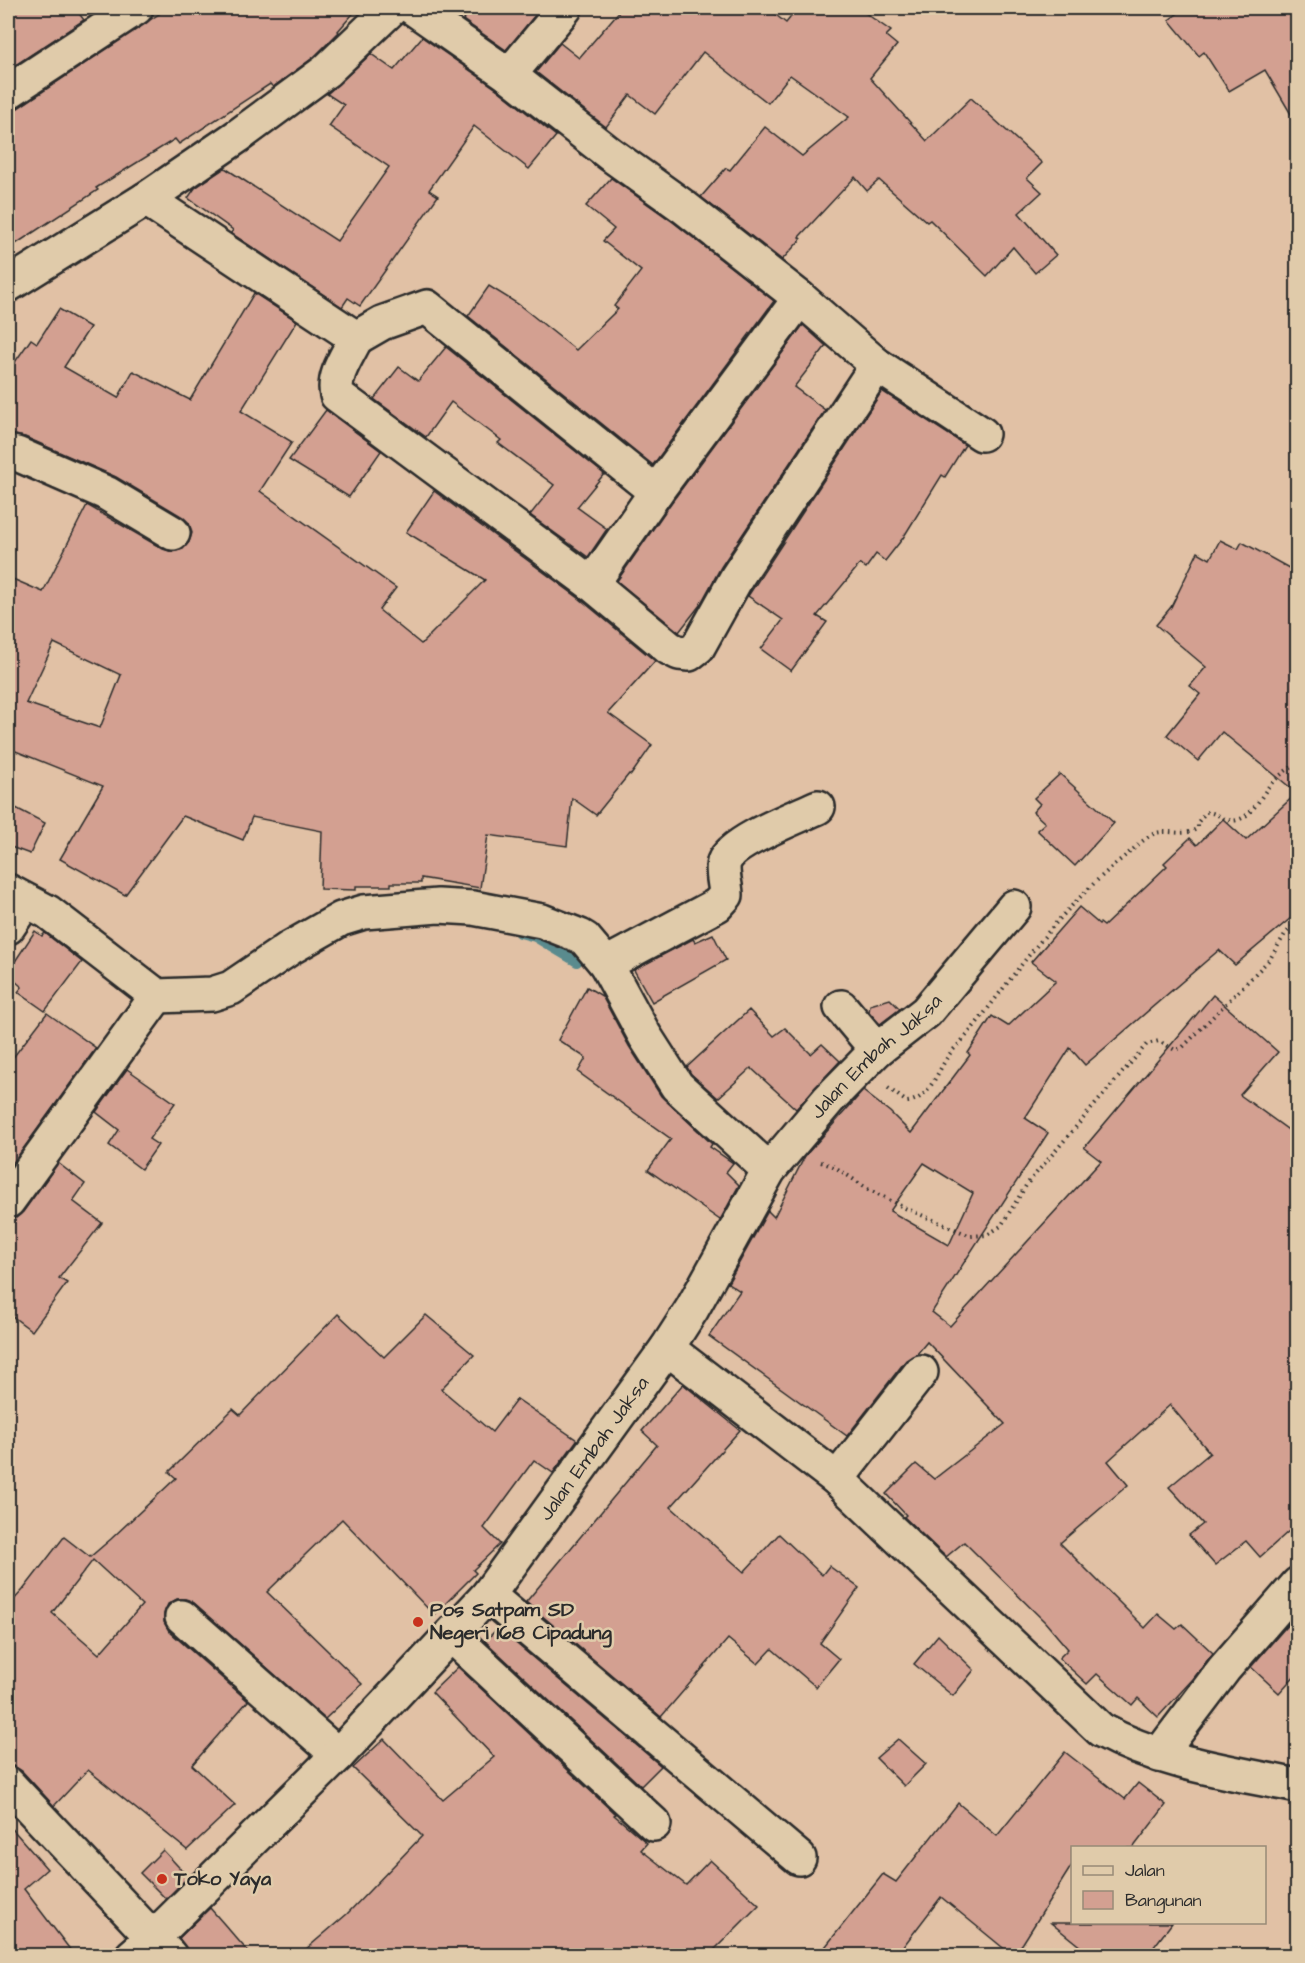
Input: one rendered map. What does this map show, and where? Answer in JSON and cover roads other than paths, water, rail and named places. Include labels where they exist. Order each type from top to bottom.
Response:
[{"type":"street","points":[[8,92],[136,8]]},
{"type":"street","points":[[8,285],[146,200],[238,136],[326,71],[392,8]]},
{"type":"street","points":[[413,8],[509,75],[610,154],[684,207],[800,298],[878,365],[982,434]]},
{"type":"street","points":[[509,75],[565,8]]},
{"type":"street","points":[[146,200],[356,338]]},
{"type":"street","points":[[592,584],[656,492],[800,298]]},
{"type":"street","points":[[656,492],[427,307],[382,323],[356,338],[337,378],[335,387],[337,395],[592,584],[669,648],[679,653],[690,654],[698,647],[737,578],[878,365]]},
{"type":"street","points":[[8,452],[106,493],[173,533]]},
{"type":"street","points":[[606,964],[717,904],[726,896],[723,866],[729,854],[751,838],[818,807]]},
{"type":"street","points":[[14,906],[48,912],[157,996],[212,994],[231,988],[291,948],[341,919],[364,912],[438,906],[473,908],[557,926],[580,936],[606,964],[645,1036],[677,1086],[778,1159]]},
{"type":"street","name":"Jalan Embah Jaksa","points":[[152,1949],[488,1595],[667,1348],[692,1309],[778,1159],[829,1099],[867,1060],[926,1012],[1014,907]]},
{"type":"street","points":[[8,1201],[157,996]]},
{"type":"street","points":[[841,1007],[867,1060]]},
{"type":"street","points":[[667,1348],[837,1479],[1095,1725],[1118,1739],[1159,1755],[1298,1786]]},
{"type":"street","points":[[837,1479],[921,1372]]},
{"type":"street","points":[[1159,1755],[1224,1669],[1298,1584]]},
{"type":"street","points":[[488,1595],[799,1858]]},
{"type":"street","points":[[182,1617],[338,1755]]},
{"type":"street","points":[[451,1635],[654,1824]]},
{"type":"street","points":[[8,1784],[152,1949]]},
{"type":"waterway","points":[[520,933],[535,937],[577,962]]},
{"type":"place","name":"Pos Satpam SD Negeri 168 Cipadung","points":[[418,1622]]},
{"type":"place","name":"Toko Yaya","points":[[162,1879]]}]
